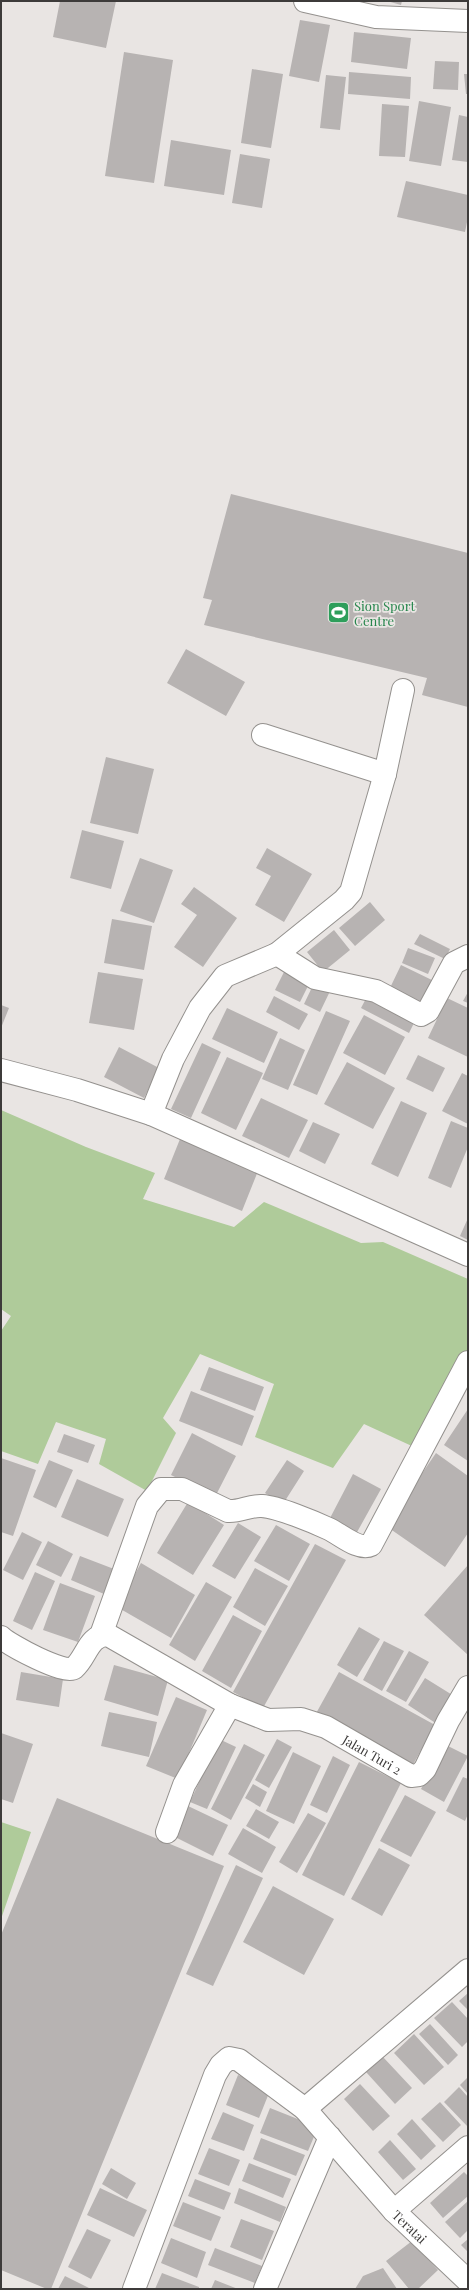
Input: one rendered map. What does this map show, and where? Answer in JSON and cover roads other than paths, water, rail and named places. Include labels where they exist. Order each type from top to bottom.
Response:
[{"type":"street","points":[[305,1],[376,17],[468,21]]},
{"type":"street","points":[[150,1114],[173,1059],[200,1008],[225,976],[277,954],[344,900],[350,892],[385,774],[403,690]]},
{"type":"street","points":[[262,735],[385,774]]},
{"type":"street","points":[[277,954],[315,978],[376,991],[421,1015],[428,1011],[454,963],[468,956]]},
{"type":"street","points":[[1,1070],[77,1090],[150,1114],[468,1255]]},
{"type":"street","points":[[1,1637],[20,1649],[60,1668],[68,1670],[73,1668],[93,1641],[101,1635],[147,1506],[161,1489],[182,1488],[228,1511],[235,1512],[260,1506],[271,1507],[329,1529],[362,1547],[367,1547],[374,1540],[462,1387],[468,1362]]},
{"type":"street","name":"Jalan Turi 2","points":[[101,1635],[108,1635],[230,1705],[268,1720],[301,1719],[326,1726],[411,1776],[419,1775],[426,1769],[448,1721],[468,1687]]},
{"type":"street","points":[[167,1832],[184,1786],[230,1705]]},
{"type":"street","points":[[305,2109],[468,1970]]},
{"type":"street","name":"Teratai","points":[[134,2289],[215,2075],[221,2065],[229,2058],[239,2060],[305,2109],[394,2211],[462,2283]]},
{"type":"street","points":[[265,2289],[330,2137]]},
{"type":"street","points":[[394,2211],[468,2147]]},
{"type":"place","name":"Sion Sport Centre","points":[[338,612]]}]
